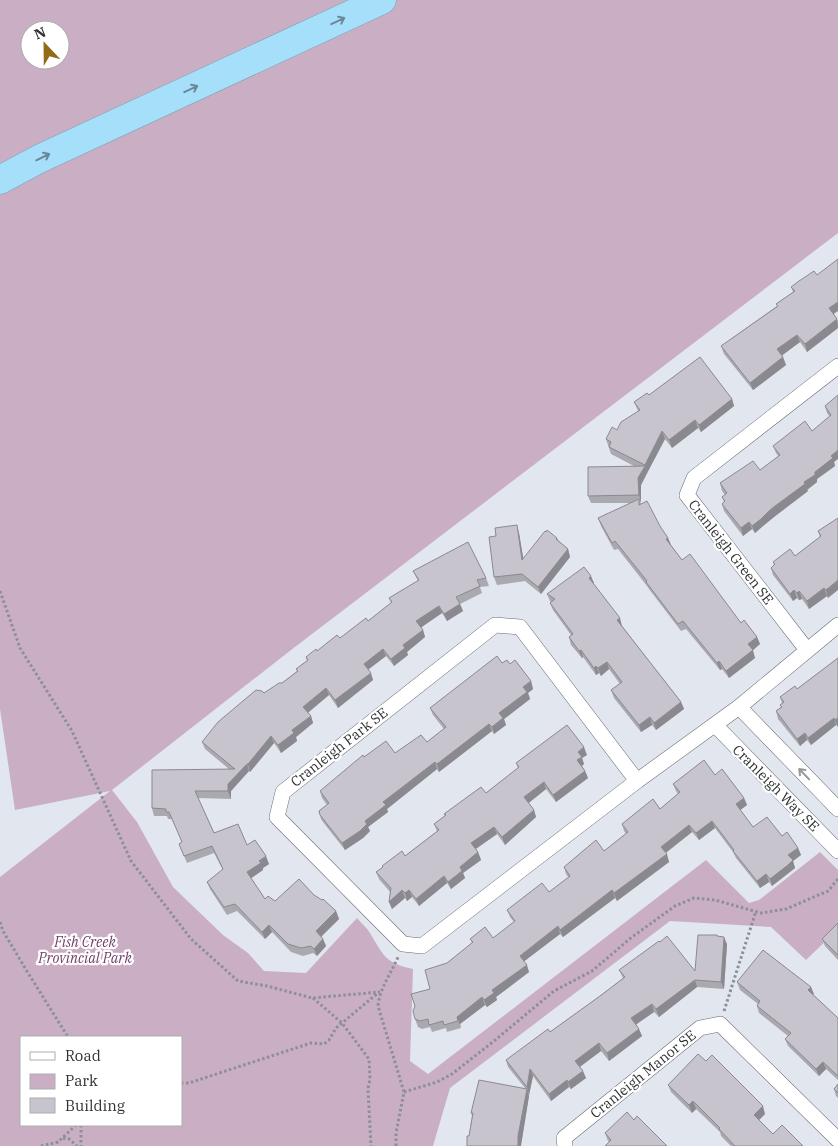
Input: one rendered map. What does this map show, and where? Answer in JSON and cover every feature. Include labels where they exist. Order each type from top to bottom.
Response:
[{"type":"highway","points":[[0,180],[48,155],[382,0]]},
{"type":"street","name":"Cranleigh Green SE","points":[[807,650],[687,495],[694,478],[838,366]]},
{"type":"street","name":"Cranleigh Park SE","points":[[403,944],[277,816],[283,792],[495,625],[520,627],[637,781]]},
{"type":"street","points":[[403,944],[422,946],[637,781],[715,725],[838,626]]},
{"type":"street","name":"Cranleigh Way SE","points":[[739,706],[838,809]]},
{"type":"street","name":"Cranleigh Way SE","points":[[715,725],[838,851]]},
{"type":"street","points":[[720,1024],[838,1140]]},
{"type":"street","name":"Cranleigh Manor SE","points":[[565,1146],[564,1138],[700,1028],[720,1024]]},
{"type":"path","points":[[0,591],[20,648],[72,731],[131,861],[191,939],[238,981],[267,986],[312,998],[380,992]]},
{"type":"path","points":[[404,1092],[437,1082],[452,1074],[554,991],[592,971],[632,937],[675,906],[694,898],[715,900],[761,913],[786,909],[828,891],[838,879]]},
{"type":"path","points":[[720,1024],[756,912]]},
{"type":"path","points":[[0,922],[3,931],[24,968],[67,1036]]},
{"type":"path","points":[[182,1083],[189,1084],[311,1043],[324,1044],[330,1040],[336,1028],[342,1022],[380,992],[390,975],[403,944]]},
{"type":"path","points":[[380,992],[378,1006],[404,1092],[396,1133],[396,1146]]},
{"type":"path","points":[[312,998],[342,1022],[369,1060],[370,1079],[368,1090],[371,1146]]},
{"type":"path","points":[[41,1146],[58,1142],[75,1126]]},
{"type":"path","points":[[81,1126],[81,1146]]},
{"type":"path","points":[[63,1138],[70,1139],[77,1146]]},
{"type":"green space","name":"Fish Creek Provincial Park","points":[[0,0],[838,0],[838,233],[291,650],[112,790],[137,822],[173,887],[223,935],[248,953],[264,971],[306,973],[357,918],[369,931],[386,957],[396,964],[413,969],[410,1061],[428,1074],[706,860],[749,903],[759,900],[820,852],[838,870],[838,929],[806,960],[771,927],[670,921],[450,1088],[433,1146],[0,1146],[0,877],[110,791],[15,810],[0,709]]},
{"type":"building","points":[[838,259],[838,302],[829,308],[837,319],[805,344],[797,335],[777,349],[783,357],[750,383],[721,346],[778,306],[776,304],[795,291],[791,287],[799,281],[814,271],[817,275]]},
{"type":"building","points":[[700,357],[732,399],[699,425],[695,420],[669,440],[662,431],[645,465],[609,447],[611,442],[606,439],[612,427],[617,430],[621,422],[640,410],[634,402],[647,393],[649,395]]},
{"type":"building","points":[[838,395],[838,450],[831,456],[833,458],[815,472],[815,475],[804,482],[805,484],[771,509],[752,526],[749,522],[741,528],[722,504],[725,501],[722,497],[727,493],[720,483],[753,461],[760,470],[780,455],[773,446],[805,421],[812,431],[831,415],[825,406]]},
{"type":"building","points":[[645,466],[638,478],[639,495],[588,496],[588,467]]},
{"type":"building","points":[[639,499],[639,505],[647,501],[668,538],[666,539],[682,560],[690,554],[741,623],[744,620],[757,637],[748,644],[753,650],[726,671],[719,661],[717,663],[683,621],[678,624],[615,541],[612,543],[598,518]]},
{"type":"building","points":[[838,518],[838,580],[826,590],[824,588],[807,601],[799,591],[797,593],[794,590],[790,594],[771,568],[775,564],[773,562],[790,549],[795,556],[821,536],[818,531]]},
{"type":"building","points":[[517,525],[522,560],[547,530],[568,549],[538,587],[522,574],[494,577],[489,537],[496,536],[495,528]]},
{"type":"building","points":[[468,542],[486,578],[477,580],[480,586],[456,597],[460,604],[444,614],[439,606],[416,621],[423,630],[403,645],[405,648],[391,659],[383,649],[364,664],[371,673],[335,700],[326,688],[303,707],[311,716],[292,730],[294,733],[278,745],[271,736],[248,764],[228,784],[228,791],[195,791],[214,833],[238,824],[247,845],[255,840],[266,856],[259,861],[261,863],[247,872],[265,899],[268,896],[275,901],[299,879],[314,895],[323,899],[336,911],[316,931],[323,939],[314,949],[311,946],[301,948],[288,944],[269,925],[262,932],[235,904],[224,907],[207,882],[223,869],[212,846],[184,856],[179,844],[182,842],[169,812],[166,812],[166,809],[152,808],[152,770],[235,769],[202,742],[218,722],[256,690],[264,693],[282,683],[298,671],[296,669],[308,660],[306,657],[316,649],[317,651],[337,635],[340,638],[366,618],[368,621],[392,602],[389,598],[419,580],[413,571]]},
{"type":"building","points":[[584,567],[591,576],[589,578],[620,618],[617,620],[681,702],[654,723],[650,717],[639,725],[611,690],[622,682],[607,662],[598,668],[596,666],[594,668],[569,637],[573,634],[550,603],[555,599],[547,594]]},
{"type":"building","points":[[497,656],[502,663],[507,660],[510,664],[515,660],[531,681],[523,687],[527,692],[499,713],[503,718],[492,727],[489,724],[383,802],[386,805],[365,821],[367,824],[360,831],[342,843],[320,815],[319,811],[329,803],[320,791],[363,755],[364,757],[386,741],[395,753],[421,735],[427,742],[446,727],[430,708]]},
{"type":"building","points":[[838,658],[838,718],[835,720],[834,718],[808,738],[805,733],[797,739],[776,711],[782,707],[780,705],[784,702],[780,697],[795,686],[797,689]]},
{"type":"building","points":[[567,725],[584,747],[578,752],[582,757],[577,760],[585,771],[553,795],[544,782],[524,797],[534,810],[502,837],[494,827],[471,843],[478,852],[460,867],[462,871],[448,882],[444,876],[416,899],[409,890],[405,893],[402,890],[389,902],[391,888],[376,872],[382,866],[402,851],[405,856],[439,830],[434,824],[446,815],[444,814],[481,787],[486,793],[519,767],[516,763]]},
{"type":"building","points":[[704,760],[715,775],[722,769],[744,798],[736,804],[753,827],[767,817],[782,836],[787,832],[798,848],[788,855],[793,860],[788,865],[770,879],[766,874],[757,881],[712,821],[696,833],[689,825],[661,847],[667,854],[614,893],[612,890],[560,930],[558,926],[520,956],[527,965],[492,990],[494,993],[484,1000],[482,997],[457,1017],[458,1021],[444,1025],[443,1021],[429,1025],[428,1019],[420,1021],[415,1019],[413,1011],[415,1006],[411,994],[430,989],[425,970],[447,963],[473,942],[470,939],[485,927],[493,938],[515,921],[507,910],[542,883],[549,892],[570,876],[564,867],[596,840],[604,851],[628,832],[622,824],[653,799],[660,809],[680,792],[673,784]]},
{"type":"building","points":[[838,923],[838,955],[822,939]]},
{"type":"building","points":[[698,935],[724,937],[721,982],[695,980],[656,1009],[652,1004],[631,1018],[639,1029],[607,1053],[599,1043],[575,1061],[583,1071],[568,1082],[567,1080],[549,1094],[530,1069],[527,1087],[506,1060],[548,1029],[550,1032],[625,977],[619,970],[667,936],[695,971]]},
{"type":"building","points":[[763,950],[811,987],[808,990],[838,1018],[838,1076],[823,1062],[816,1069],[785,1039],[791,1033],[757,1006],[760,1001],[737,982]]},
{"type":"building","points":[[698,1054],[706,1061],[712,1055],[763,1106],[754,1115],[773,1134],[782,1125],[803,1146],[735,1146],[693,1101],[689,1105],[668,1085]]},
{"type":"building","points":[[479,1080],[527,1089],[518,1136],[518,1146],[467,1146],[467,1136],[469,1136],[473,1113],[471,1113]]},
{"type":"building","points":[[838,1084],[838,1093],[834,1089]]},
{"type":"building","points":[[627,1112],[634,1120],[637,1116],[667,1146],[605,1146],[611,1140],[605,1133]]}]
